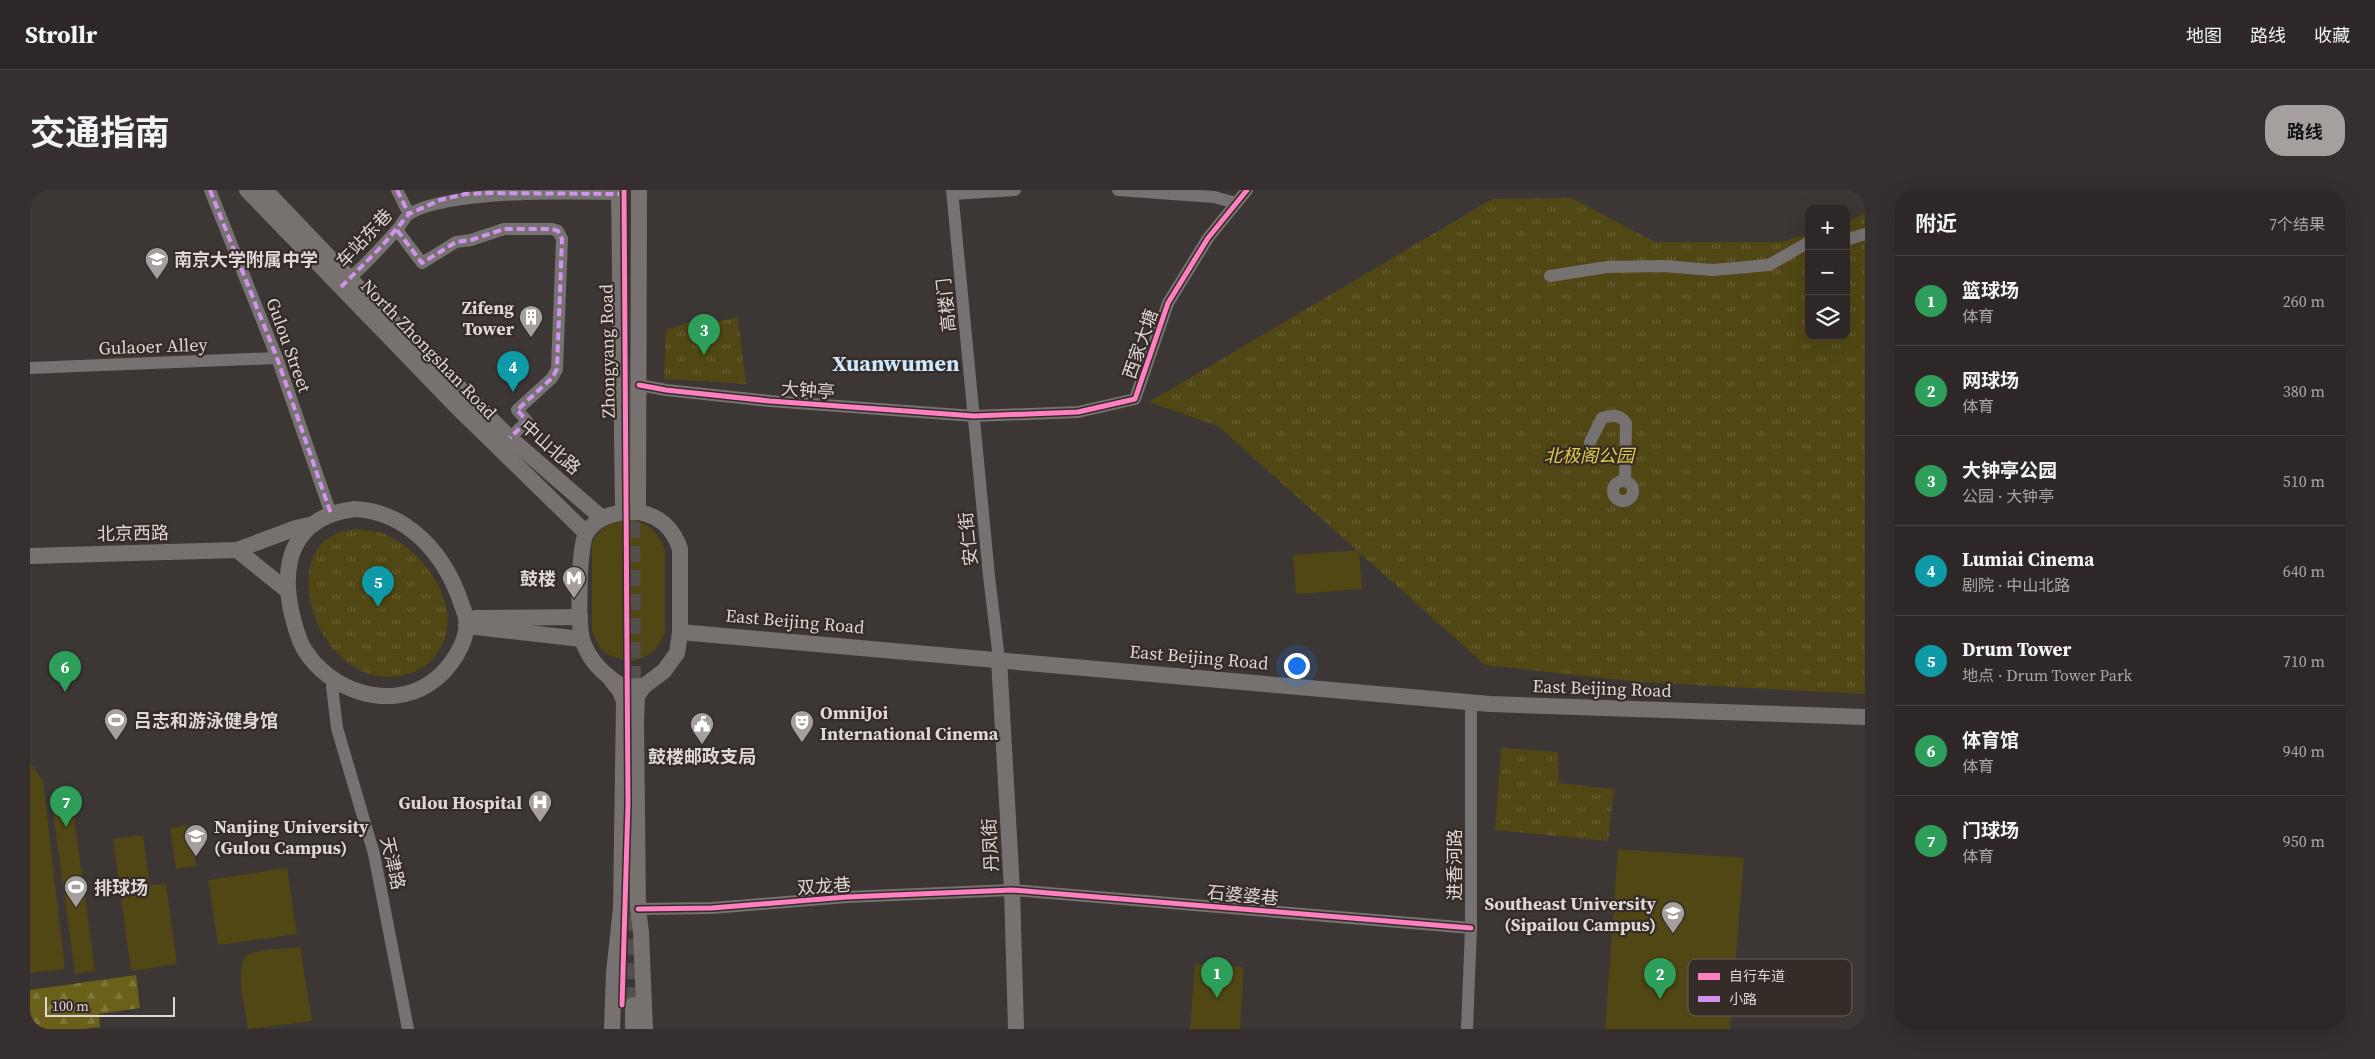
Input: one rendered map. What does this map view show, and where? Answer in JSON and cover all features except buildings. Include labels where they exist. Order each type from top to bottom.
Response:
[{"type":"main road","name":"North Zhongshan Road","points":[[247,190],[345,283],[463,413],[586,533]]},
{"type":"main road","name":"中山北路","points":[[265,190],[345,283],[510,438],[602,518]]},
{"type":"main road","name":"Zhongyang Road","points":[[630,512],[639,384],[639,190]]},
{"type":"main road","name":"Zhongyang Road","points":[[619,192],[630,512]]},
{"type":"main road","points":[[355,509],[372,512],[398,523],[430,545],[446,568],[466,622],[462,643],[448,668],[424,687],[402,695],[387,697],[353,690],[312,660],[304,649],[298,637],[288,591],[289,557],[304,533],[314,524],[331,514],[355,509]]},
{"type":"main road","points":[[612,1029],[614,973],[621,908],[624,701],[620,691],[588,654],[582,639],[580,617],[581,555],[586,533],[602,518],[630,512],[660,519],[671,530],[680,549],[679,644],[671,662],[664,671],[639,691],[636,703],[638,909],[641,932],[645,1029]]},
{"type":"main road","name":"北京西路","points":[[30,556],[237,550],[296,528],[314,524]]},
{"type":"main road","points":[[237,550],[288,591]]},
{"type":"main road","points":[[466,622],[580,617]]},
{"type":"main road","points":[[466,622],[582,639]]},
{"type":"main road","name":"East Beijing Road","points":[[680,632],[1471,702],[1865,717]]},
{"type":"main road","name":"丹凤街","points":[[999,659],[1012,890],[1016,1029]]},
{"type":"main road","points":[[610,679],[623,687],[644,686]]},
{"type":"main road","points":[[621,1029],[627,1005],[633,1029]]},
{"type":"street","name":"Gulou Street","points":[[210,190],[276,358],[331,514]]},
{"type":"street","points":[[397,190],[409,214]]},
{"type":"street","points":[[952,192],[1015,190]]},
{"type":"street","points":[[1118,190],[1214,197],[1236,203]]},
{"type":"street","name":"西家大塘","points":[[974,416],[1078,412],[1135,399],[1168,303],[1208,238],[1247,190]]},
{"type":"street","name":"车站东巷","points":[[345,283],[397,230],[409,214],[440,200],[465,194],[619,192]]},
{"type":"street","name":"高楼门","points":[[952,192],[974,416]]},
{"type":"street","points":[[397,230],[422,263],[456,242],[471,240],[504,229],[552,229],[558,231],[562,238],[557,369],[552,378],[517,410],[527,421],[510,438]]},
{"type":"street","points":[[1850,239],[1865,234]]},
{"type":"street","points":[[1550,276],[1607,267],[1663,266],[1713,270],[1769,265],[1805,244]]},
{"type":"street","name":"Gulaoer Alley","points":[[30,368],[276,358]]},
{"type":"street","name":"大钟亭","points":[[639,384],[666,390],[770,400],[974,416]]},
{"type":"street","name":"安仁街","points":[[974,416],[999,659]]},
{"type":"street","points":[[1590,442],[1602,418],[1615,416],[1622,418],[1626,423],[1625,481]]},
{"type":"street","name":"天津路","points":[[336,679],[332,686],[337,728],[374,854],[408,1029]]},
{"type":"street","name":"进香河路","points":[[1467,1029],[1471,928],[1471,702]]},
{"type":"street","name":"双龙巷","points":[[638,909],[712,908],[847,897],[1012,890]]},
{"type":"street","name":"石婆婆巷","points":[[1012,890],[1471,928]]},
{"type":"green space","name":"北极阁公园","points":[[1572,198],[1655,242],[1780,242],[1805,235],[1805,340],[1850,340],[1850,221],[1865,213],[1865,694],[1639,682],[1485,665],[1218,426],[1149,402],[1492,199]]},
{"type":"green space","points":[[738,317],[746,384],[664,379],[666,330],[689,322],[708,324]]},
{"type":"green space","points":[[630,519],[648,526],[663,544],[665,551],[665,633],[656,649],[650,654],[630,662],[606,654],[600,648],[592,632],[592,544],[602,529],[617,521]]},
{"type":"green space","points":[[358,529],[383,534],[405,546],[430,572],[439,587],[445,603],[448,620],[446,636],[438,652],[425,666],[408,674],[376,676],[349,663],[328,641],[314,613],[308,584],[313,557],[329,537]]},
{"type":"green space","points":[[1359,550],[1362,589],[1296,594],[1293,555]]},
{"type":"green space","points":[[1501,748],[1558,752],[1559,783],[1614,789],[1608,841],[1495,830]]},
{"type":"green space","points":[[30,762],[43,781],[65,969],[30,973]]},
{"type":"green space","name":"排球场","points":[[73,809],[95,971],[75,974],[53,811]]},
{"type":"green space","points":[[190,825],[196,866],[176,869],[170,828]]},
{"type":"green space","points":[[143,835],[150,885],[166,884],[177,964],[131,971],[113,839]]},
{"type":"green space","points":[[1618,849],[1744,858],[1736,959],[1688,959],[1688,1016],[1731,1016],[1730,1029],[1605,1029]]},
{"type":"green space","points":[[287,868],[297,934],[218,945],[208,880]]},
{"type":"green space","points":[[300,947],[312,1021],[248,1029],[241,989],[241,967],[244,959],[249,954],[259,951]]},
{"type":"green space","points":[[1195,964],[1244,967],[1240,1029],[1190,1029]]},
{"type":"green space","points":[[136,975],[140,1008],[99,1014],[100,1027],[84,1029],[30,1029],[30,990]]},
{"type":"tunnel","points":[[632,498],[633,701]]},
{"type":"tunnel","points":[[633,915],[633,1005]]},
{"type":"marked path","points":[[210,190],[277,358],[331,514]]},
{"type":"marked path","points":[[397,190],[409,214]]},
{"type":"marked path","points":[[341,287],[381,247],[409,214],[440,200],[465,194],[488,193],[619,194]]},
{"type":"marked path","points":[[397,230],[422,263],[456,242],[471,240],[504,229],[552,229],[558,231],[562,239],[557,369],[552,378],[517,410],[527,421],[510,438]]},
{"type":"cycle path","points":[[622,1005],[628,804],[624,190]]},
{"type":"cycle path","points":[[639,385],[666,390],[770,401],[974,416],[1078,412],[1135,399],[1168,303],[1208,238],[1247,190]]},
{"type":"cycle path","points":[[638,909],[712,908],[847,897],[1012,890],[1471,928]]},
{"type":"place","name":"南京大学附属中学","points":[[157,280]]},
{"type":"place","name":"Zifeng Tower","points":[[531,338]]},
{"type":"place","name":"大钟亭公园","points":[[704,355]]},
{"type":"place","name":"Lumiai Cinema","points":[[513,392]]},
{"type":"place","name":"鼓楼","points":[[574,599]]},
{"type":"place","name":"Drum Tower","points":[[378,607]]},
{"type":"place","name":"体育馆","points":[[65,692]]},
{"type":"place","name":"吕志和游泳健身馆","points":[[116,741]]},
{"type":"place","name":"OmniJoi International Cinema","points":[[802,743]]},
{"type":"place","name":"鼓楼邮政支局","points":[[702,745]]},
{"type":"place","name":"Gulou Hospital","points":[[540,823]]},
{"type":"place","name":"门球场","points":[[66,827]]},
{"type":"place","name":"Nanjing University (Gulou Campus)","points":[[196,857]]},
{"type":"place","name":"排球场","points":[[76,908]]},
{"type":"place","name":"Southeast University (Sipailou Campus)","points":[[1673,934]]},
{"type":"place","name":"篮球场","points":[[1217,998]]},
{"type":"place","name":"网球场","points":[[1660,999]]},
{"type":"district","name":"Xuanwumen","points":[[896,363]]}]
